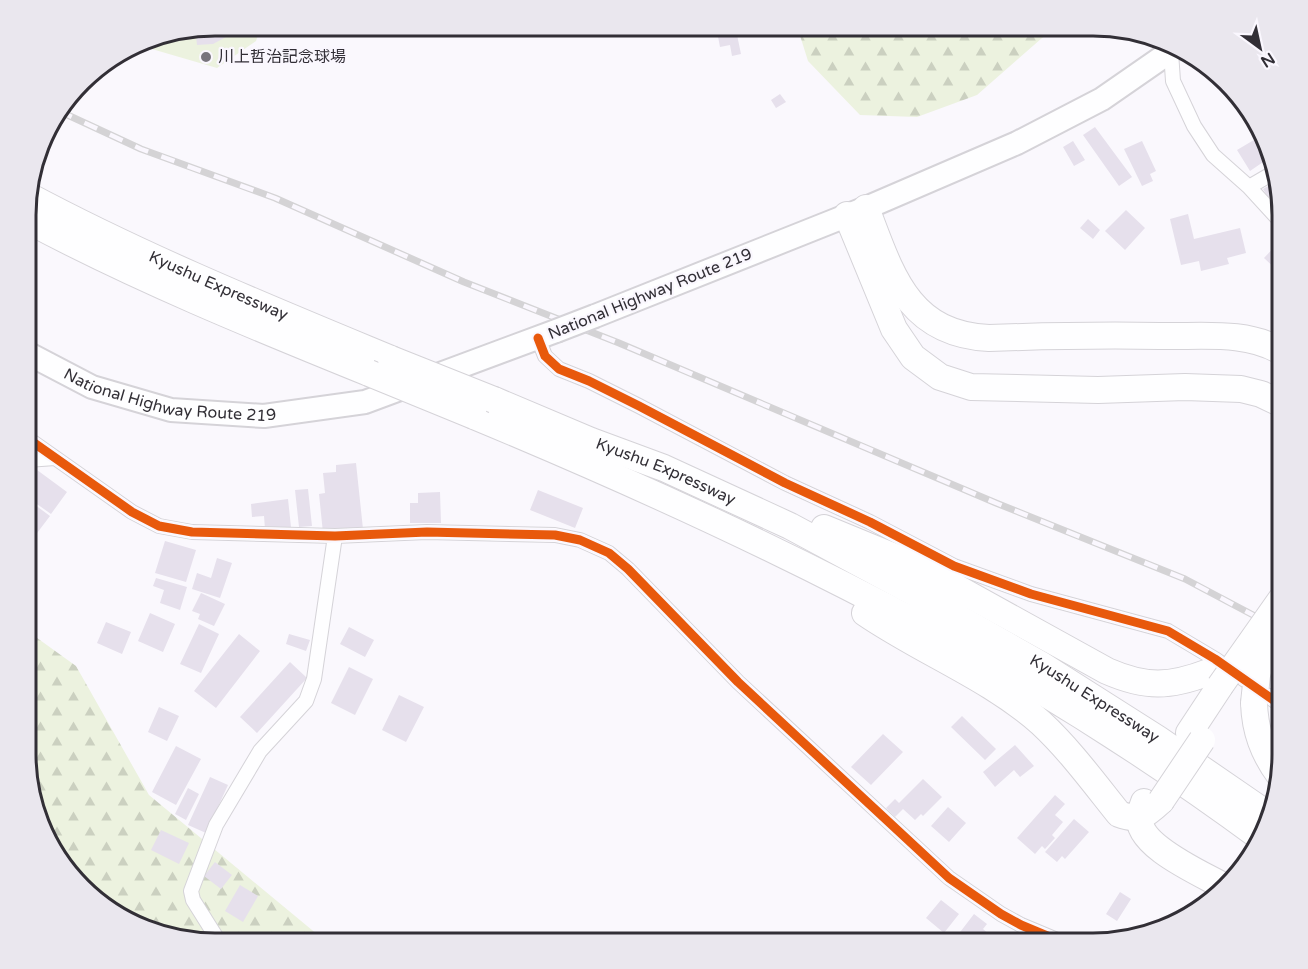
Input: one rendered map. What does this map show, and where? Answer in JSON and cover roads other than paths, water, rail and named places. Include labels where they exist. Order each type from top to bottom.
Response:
[{"type":"highway","name":"National Highway Route 219","points":[[36,358],[92,387],[171,410],[264,416],[364,402],[594,316],[857,211],[1017,143],[1102,99],[1169,54]]},
{"type":"highway","name":"Kyushu Expressway","points":[[37,201],[188,275],[494,399],[591,441],[664,468],[790,526],[901,585],[1040,664],[1158,739],[1262,811]]},
{"type":"highway","points":[[857,211],[908,301],[921,314],[952,332],[969,337],[989,338],[1113,335],[1221,336],[1250,340],[1272,348]]},
{"type":"highway","points":[[857,211],[894,329],[913,357],[924,367],[947,380],[977,387],[1098,390],[1221,387],[1241,389],[1272,399]]},
{"type":"highway","name":"Kyushu Expressway","points":[[36,225],[158,285],[544,445],[771,548],[871,598],[1025,681],[1144,756],[1253,833]]},
{"type":"highway","points":[[664,468],[793,514],[920,567],[1107,671],[1128,680],[1149,684],[1171,683],[1229,689],[1255,723],[1260,742],[1272,766]]},
{"type":"highway","points":[[771,548],[873,618],[1007,698],[1040,723],[1068,751],[1119,814],[1139,818]]},
{"type":"highway","points":[[1139,818],[1229,689],[1272,616]]},
{"type":"highway","points":[[1257,644],[1272,631]]},
{"type":"highway","points":[[1139,818],[1144,835],[1156,847],[1217,882]]},
{"type":"street","points":[[1174,56],[1173,81],[1194,126],[1214,154],[1272,212]]},
{"type":"street","points":[[1249,187],[1267,176]]},
{"type":"street","points":[[547,334],[545,356],[559,369],[639,406],[785,483],[870,522],[954,566],[1031,594],[1168,631],[1215,659],[1272,699]]},
{"type":"street","points":[[36,444],[132,512],[159,526],[192,532],[335,536],[427,532],[555,535],[580,540],[609,553],[628,569],[738,682],[950,878],[1001,914],[1039,933]]},
{"type":"street","points":[[36,459],[55,458]]},
{"type":"street","points":[[214,933],[193,900],[191,891],[216,825],[260,750],[306,701],[314,679],[335,536]]},
{"type":"railway","points":[[67,115],[141,149],[275,198],[464,282],[619,343],[996,503],[1185,579],[1272,627]]},
{"type":"place","name":"川上哲治記念球場","points":[[206,57]]}]
